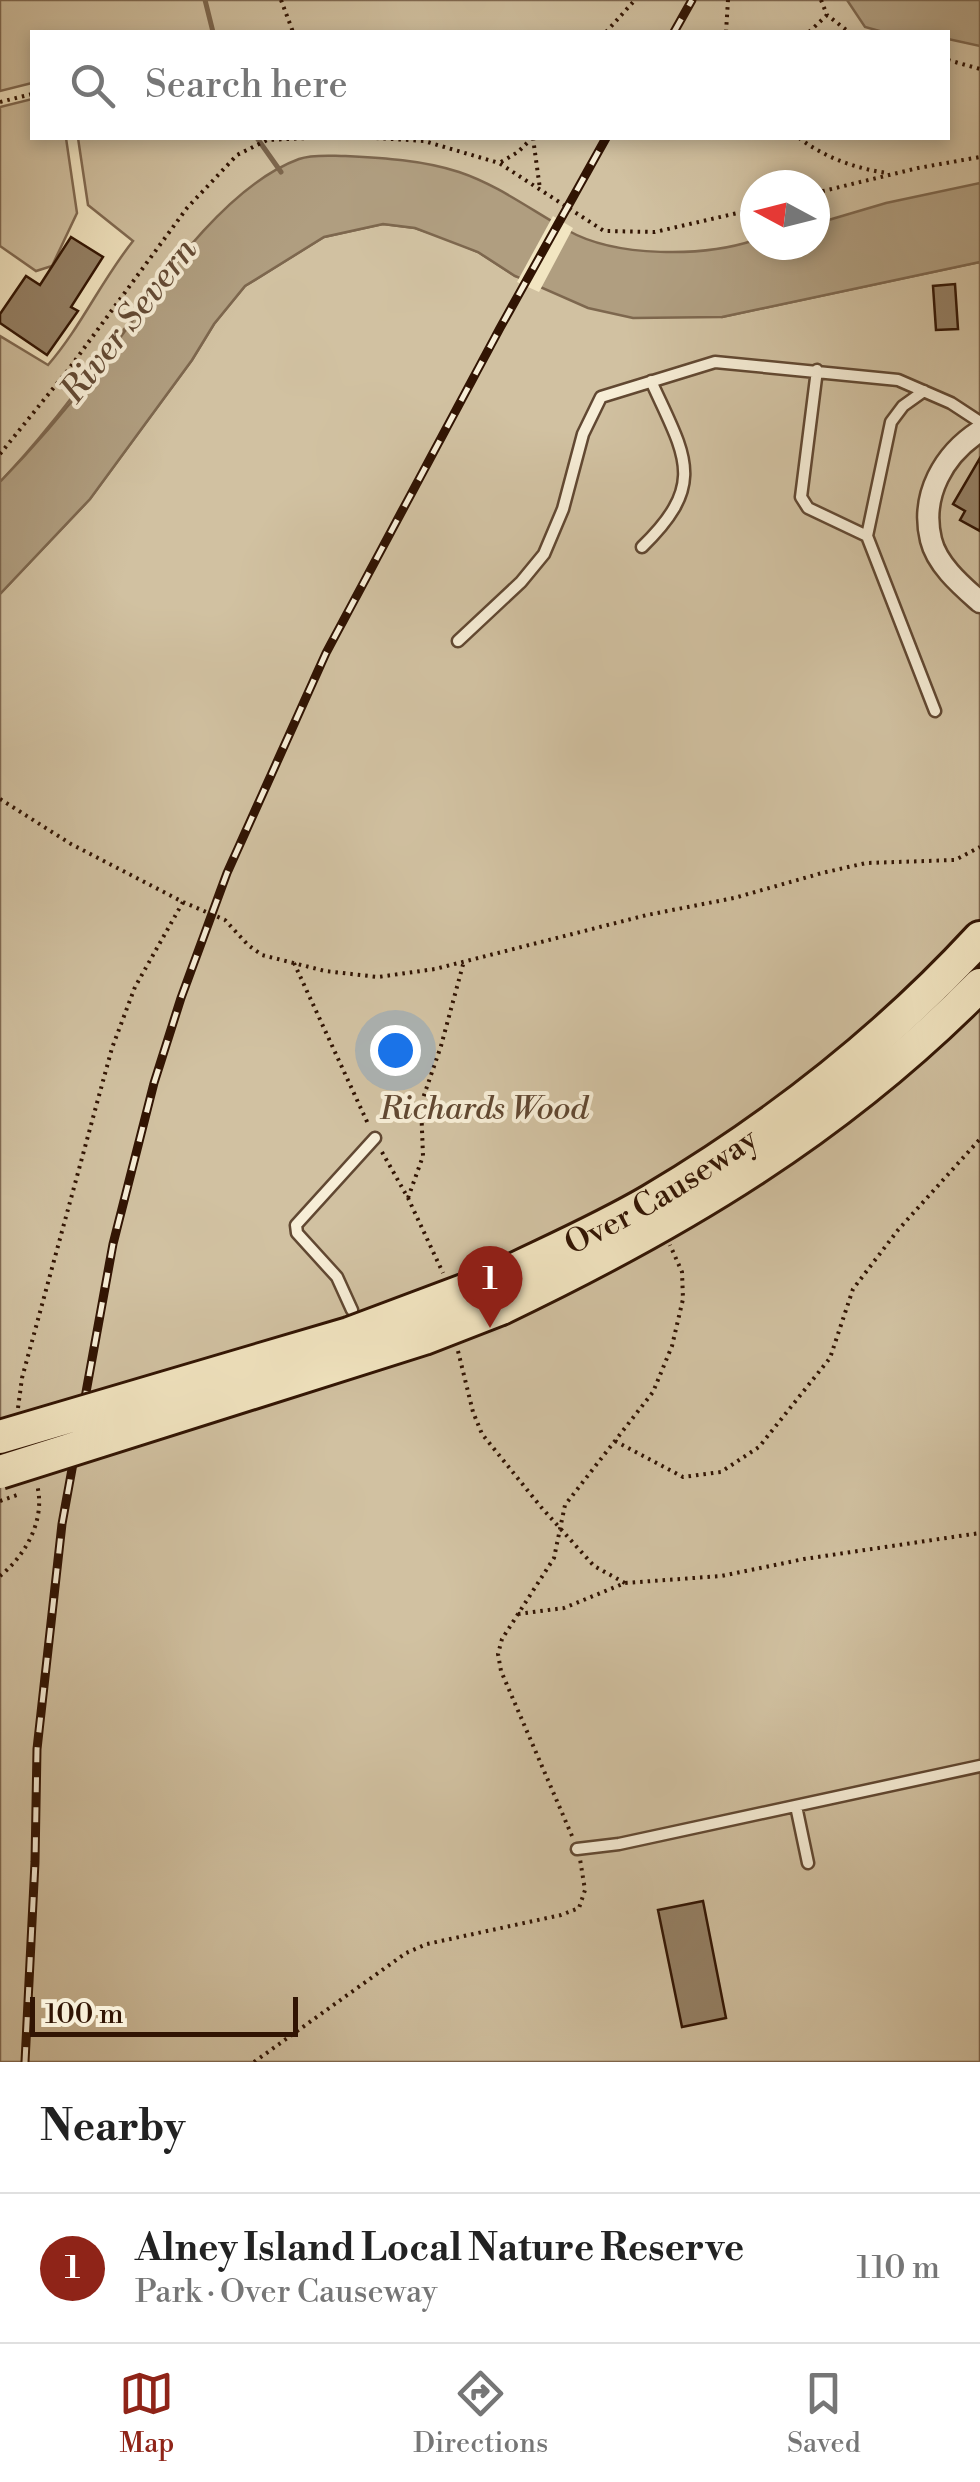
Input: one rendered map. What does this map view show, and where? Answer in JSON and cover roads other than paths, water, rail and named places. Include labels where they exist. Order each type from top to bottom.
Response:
[{"type":"main road","name":"Over Causeway","points":[[0,1472],[42,1467],[424,1338],[497,1294],[656,1214],[733,1186],[824,1102],[957,993],[978,941]]},
{"type":"main road","name":"Over Causeway","points":[[11,1429],[497,1294]]},
{"type":"main road","points":[[0,1486],[42,1467]]},
{"type":"street","points":[[980,431],[959,445],[936,476],[928,508],[931,543],[952,576],[980,602]]},
{"type":"lane","points":[[458,641],[521,582],[544,554],[563,509],[583,434],[601,397],[714,362],[898,380],[951,403],[980,422]]},
{"type":"lane","points":[[817,370],[800,497],[808,508],[868,536]]},
{"type":"lane","points":[[642,548],[666,524],[679,504],[685,482],[682,452],[651,381]]},
{"type":"lane","points":[[924,391],[903,406],[891,422],[868,536],[935,710]]},
{"type":"lane","points":[[352,1310],[337,1277],[297,1233],[296,1225],[375,1138]]},
{"type":"lane","points":[[577,1849],[619,1844],[980,1766]]},
{"type":"lane","points":[[796,1806],[808,1863]]},
{"type":"waterway","points":[[205,0],[212,30]]},
{"type":"waterway","points":[[258,140],[281,172]]},
{"type":"railway","points":[[675,30],[692,0]]},
{"type":"railway","points":[[25,2062],[37,1749],[62,1524],[113,1244],[154,1083],[227,873],[326,653],[605,140]]},
{"type":"place","name":"Alney Island Local Nature Reserve","points":[[490,1328]]},
{"type":"water label","name":"River Severn","points":[[128,320]]},
{"type":"park label","name":"Richards Wood","points":[[484,1108]]}]
